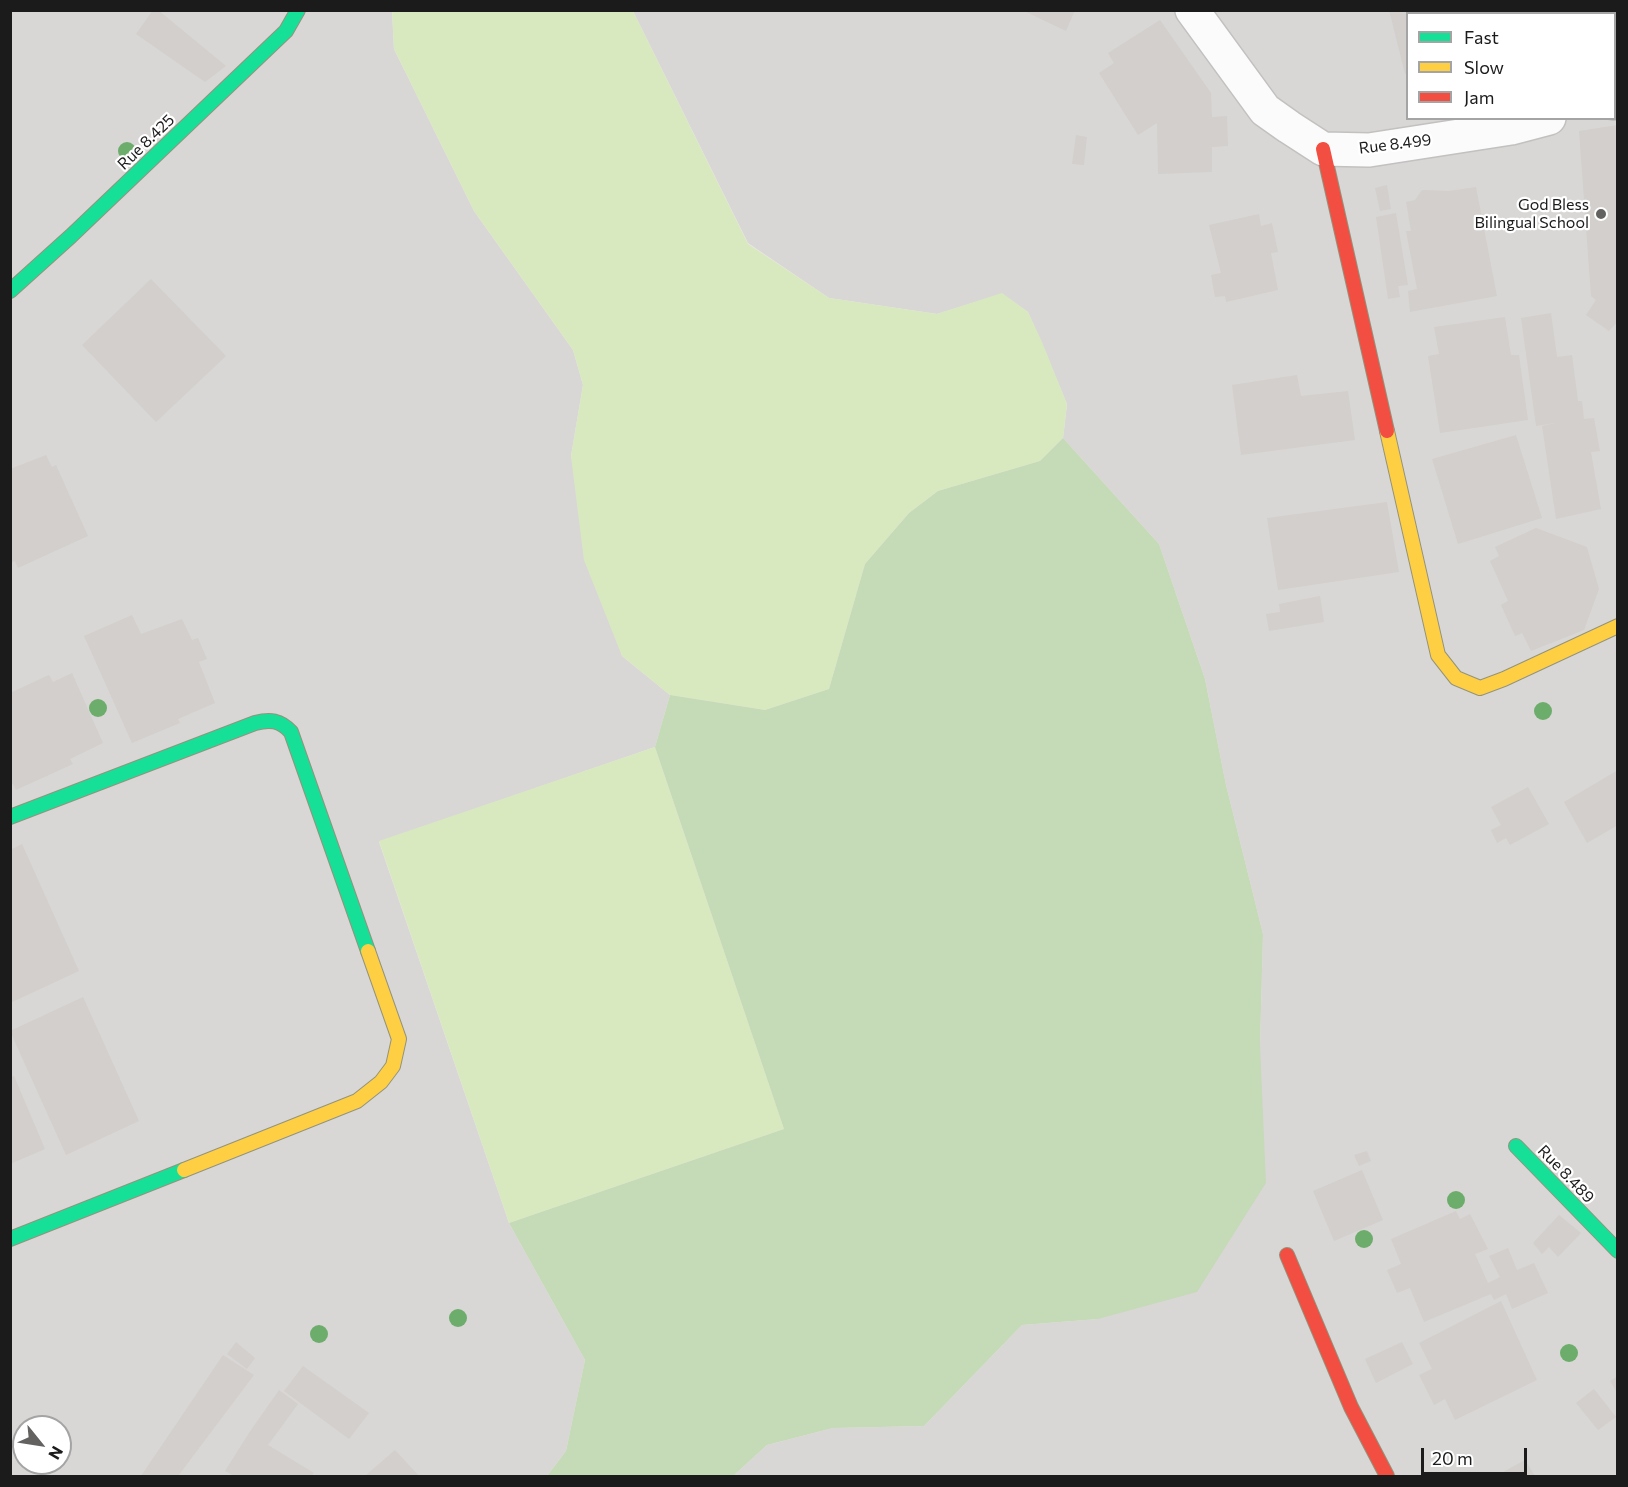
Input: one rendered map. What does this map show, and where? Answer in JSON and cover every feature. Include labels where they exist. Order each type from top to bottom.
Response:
[{"type":"street","name":"Rue 8.425","points":[[10,291],[71,236],[285,31],[298,10]]},
{"type":"street","points":[[1192,10],[1265,110],[1323,149],[1438,655],[1456,678],[1480,688],[1617,626]]},
{"type":"street","name":"Rue 8.499","points":[[1323,149],[1369,150],[1510,128],[1541,120]]},
{"type":"street","points":[[10,817],[255,723],[268,719],[283,723],[291,732],[399,1039],[393,1066],[381,1082],[357,1101],[10,1239]]},
{"type":"street","name":"Rue 8.489","points":[[1516,1146],[1617,1251]]},
{"type":"street","points":[[1287,1255],[1351,1407],[1387,1476]]},
{"type":"shaded area","points":[[10,11],[392,11],[394,49],[474,211],[573,350],[583,385],[571,456],[622,656],[670,695],[655,747],[379,842],[509,1223],[585,1360],[566,1451],[547,1476],[11,1476]]},
{"type":"shaded area","points":[[633,11],[1617,11],[1617,1476],[733,1476],[767,1445],[833,1428],[924,1426],[1022,1325],[1098,1319],[1260,1045],[1263,934],[1226,785],[1205,679],[1159,544],[1063,438],[1067,404],[1028,312],[1002,294],[937,314],[829,298],[748,243]]},
{"type":"green space","points":[[392,10],[633,11],[748,244],[829,298],[937,314],[1002,293],[1028,312],[1067,404],[1063,438],[1040,461],[938,491],[909,513],[865,564],[829,689],[765,710],[670,695],[622,656],[584,560],[571,456],[583,385],[573,350],[474,211],[394,49]]},
{"type":"green space","points":[[1063,438],[1159,544],[1205,679],[1226,785],[1263,934],[1260,1045],[1266,1183],[1197,1292],[1098,1319],[1022,1325],[924,1426],[833,1428],[767,1445],[733,1476],[547,1476],[566,1451],[585,1360],[509,1223],[784,1129],[655,747],[670,695],[765,710],[829,689],[865,564],[909,513],[938,491],[1040,461]]},
{"type":"green space","points":[[655,747],[784,1129],[509,1223],[379,841]]},
{"type":"building","points":[[153,10],[158,10],[226,66],[205,82],[136,34]]},
{"type":"building","points":[[1022,10],[1075,10],[1066,31]]},
{"type":"building","points":[[1389,10],[1524,10],[1524,12],[1406,12],[1405,74]]},
{"type":"building","points":[[1574,10],[1618,10],[1618,56],[1616,56],[1616,12],[1574,12]]},
{"type":"building","points":[[1160,20],[1211,93],[1212,117],[1227,116],[1228,146],[1212,147],[1212,172],[1158,174],[1157,123],[1138,135],[1099,73],[1114,63],[1108,53]]},
{"type":"building","name":"God Bless Bilingual School","points":[[1618,125],[1618,321],[1609,331],[1586,315],[1596,300],[1591,296],[1579,131]]},
{"type":"building","points":[[1076,135],[1087,137],[1084,165],[1072,164]]},
{"type":"building","points":[[1387,185],[1391,209],[1380,211],[1375,188]]},
{"type":"building","points":[[1476,187],[1497,296],[1410,312],[1408,291],[1417,289],[1406,231],[1411,231],[1406,202],[1415,200],[1422,190],[1449,191]]},
{"type":"building","points":[[1396,213],[1408,285],[1398,286],[1400,297],[1388,299],[1376,217]]},
{"type":"building","points":[[1259,214],[1261,226],[1272,223],[1278,252],[1271,253],[1278,290],[1226,302],[1225,296],[1215,297],[1211,275],[1221,273],[1209,225]]},
{"type":"building","points":[[151,279],[226,356],[156,422],[82,345]]},
{"type":"building","points":[[1551,313],[1557,357],[1572,355],[1578,401],[1582,401],[1584,419],[1594,418],[1600,451],[1591,452],[1601,509],[1556,519],[1542,426],[1555,423],[1536,426],[1521,318]]},
{"type":"building","points":[[1505,317],[1511,355],[1519,355],[1528,420],[1440,433],[1428,356],[1439,354],[1434,327]]},
{"type":"building","points":[[1297,375],[1301,396],[1348,391],[1355,440],[1241,455],[1232,385]]},
{"type":"building","points":[[1516,435],[1542,518],[1458,544],[1432,459]]},
{"type":"building","points":[[46,455],[52,467],[56,465],[88,536],[18,568],[15,561],[10,563],[10,469]]},
{"type":"building","points":[[1387,502],[1399,572],[1278,590],[1267,518]]},
{"type":"building","points":[[1536,528],[1587,547],[1599,589],[1584,630],[1531,651],[1522,633],[1515,636],[1501,605],[1508,601],[1490,561],[1499,556],[1495,547]]},
{"type":"building","points":[[1320,596],[1324,622],[1269,631],[1266,614],[1280,612],[1279,604]]},
{"type":"building","points":[[132,615],[141,634],[182,619],[192,640],[198,638],[207,659],[199,662],[215,703],[178,719],[180,723],[132,743],[84,636]]},
{"type":"building","points":[[72,673],[103,743],[70,759],[73,764],[16,790],[13,784],[10,785],[10,693],[49,675],[53,682]]},
{"type":"building","points":[[1618,770],[1618,825],[1587,843],[1564,802]]},
{"type":"building","points":[[1528,787],[1549,824],[1510,845],[1506,838],[1497,843],[1491,830],[1501,825],[1491,807]]},
{"type":"building","points":[[22,844],[79,971],[10,1003],[10,850]]},
{"type":"building","points":[[83,997],[139,1121],[66,1155],[10,1031]]},
{"type":"building","points":[[14,1076],[45,1149],[10,1164],[10,1077]]},
{"type":"building","points":[[1367,1151],[1371,1161],[1359,1166],[1354,1155]]},
{"type":"building","points":[[1362,1170],[1383,1220],[1334,1241],[1313,1191]]},
{"type":"building","points":[[1456,1211],[1460,1219],[1470,1214],[1488,1249],[1475,1254],[1488,1283],[1500,1277],[1489,1256],[1508,1248],[1517,1270],[1534,1263],[1548,1293],[1512,1309],[1506,1294],[1494,1300],[1491,1294],[1424,1322],[1410,1288],[1397,1293],[1387,1270],[1401,1264],[1391,1239]]},
{"type":"building","points":[[1559,1215],[1581,1233],[1558,1257],[1549,1247],[1542,1254],[1533,1243]]},
{"type":"building","points":[[1501,1301],[1537,1380],[1455,1420],[1445,1399],[1434,1405],[1419,1375],[1432,1369],[1419,1343]]},
{"type":"building","points":[[236,1342],[255,1358],[247,1369],[227,1354]]},
{"type":"building","points":[[1402,1342],[1413,1364],[1376,1383],[1365,1359]]},
{"type":"building","points":[[223,1355],[254,1375],[178,1476],[141,1476]]},
{"type":"building","points":[[303,1366],[369,1413],[349,1439],[284,1391]]},
{"type":"building","points":[[1618,1376],[1618,1394],[1610,1381]]},
{"type":"building","points":[[1594,1389],[1616,1417],[1598,1430],[1576,1403]]},
{"type":"building","points":[[279,1390],[298,1404],[268,1445],[314,1473],[311,1476],[234,1476],[225,1471],[249,1433]]},
{"type":"building","points":[[395,1450],[419,1476],[365,1476]]},
{"type":"building","points":[[1525,1460],[1535,1476],[1496,1476]]},
{"type":"traffic: fast","points":[[10,291],[286,31],[298,10]]},
{"type":"traffic: fast","points":[[10,817],[255,723],[265,721],[279,723],[291,732],[368,951]]},
{"type":"traffic: fast","points":[[1516,1146],[1618,1251]]},
{"type":"traffic: fast","points":[[10,1239],[184,1170]]},
{"type":"traffic: slow","points":[[1387,431],[1438,655],[1456,678],[1480,688],[1618,626]]},
{"type":"traffic: slow","points":[[184,1170],[357,1101],[381,1082],[393,1066],[399,1039],[368,951]]},
{"type":"traffic: jam","points":[[1323,149],[1387,431]]},
{"type":"traffic: jam","points":[[1287,1255],[1351,1407],[1387,1476]]},
{"type":"place","name":"God Bless Bilingual School","points":[[1601,214]]}]
